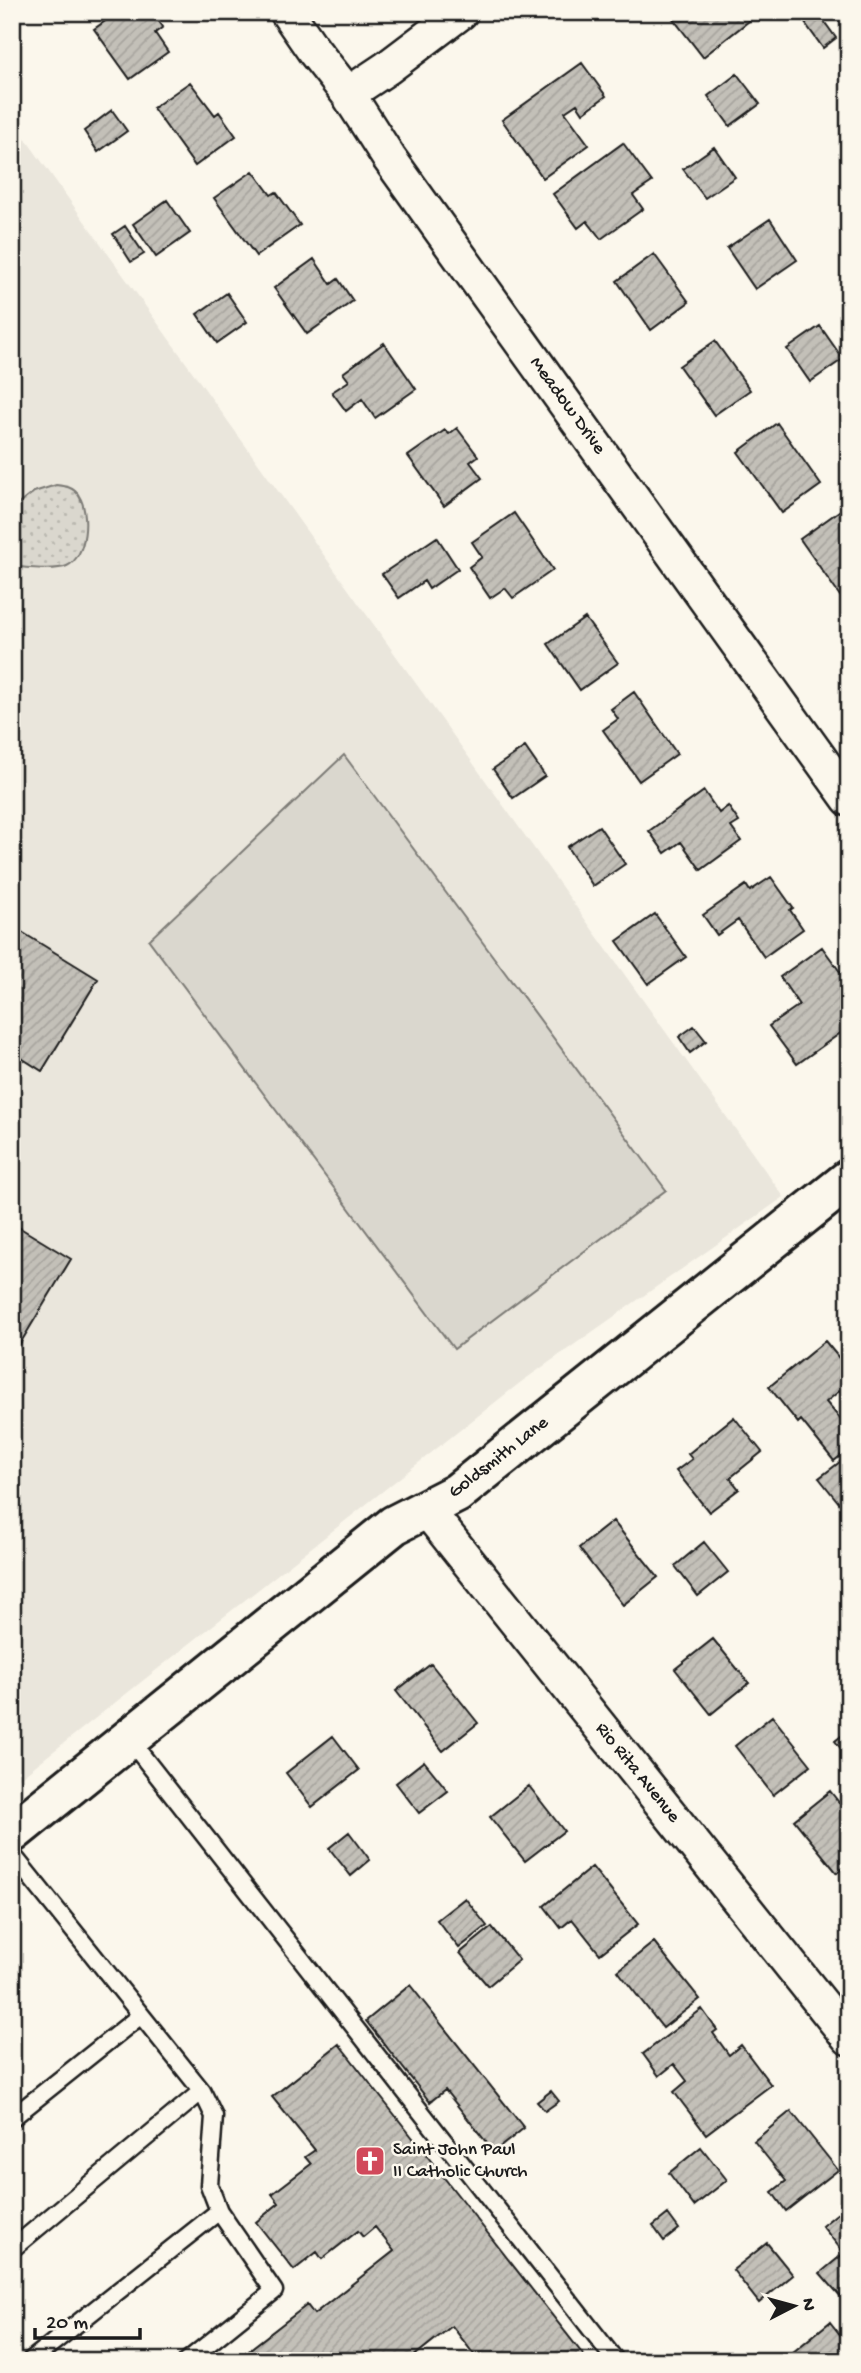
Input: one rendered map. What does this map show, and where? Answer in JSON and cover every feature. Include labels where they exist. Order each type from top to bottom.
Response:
[{"type":"street","name":"Meadow Drive","points":[[287,12],[849,799]]},
{"type":"street","points":[[348,94],[461,12]]},
{"type":"street","name":"Goldsmith Lane","points":[[12,1833],[394,1525],[457,1493],[849,1179]]},
{"type":"street","name":"Rio Rita Avenue","points":[[426,1509],[849,2038]]},
{"type":"lane","points":[[129,1739],[616,2361]]},
{"type":"lane","points":[[12,1854],[202,2091],[214,2116],[209,2185],[219,2211],[274,2291],[187,2361]]},
{"type":"lane","points":[[12,2118],[141,2015]]},
{"type":"lane","points":[[12,2249],[202,2091]]},
{"type":"lane","points":[[30,2361],[219,2211]]},
{"type":"shaded area","points":[[12,120],[784,1197],[521,1382],[12,1784]]},
{"type":"shaded area","points":[[56,485],[75,491],[85,513],[85,534],[79,554],[74,561],[62,568],[12,566],[12,509],[34,492]]},
{"type":"shaded area","points":[[344,755],[666,1190],[454,1349],[149,940]]},
{"type":"building","points":[[118,12],[152,12],[163,27],[155,33],[168,52],[130,79],[94,29]]},
{"type":"building","points":[[668,12],[750,12],[754,17],[703,57]]},
{"type":"building","points":[[818,13],[836,38],[823,48],[805,23]]},
{"type":"building","points":[[582,63],[606,96],[583,113],[577,104],[565,112],[589,145],[543,178],[502,120]]},
{"type":"building","points":[[737,74],[760,104],[730,126],[708,96]]},
{"type":"building","points":[[190,82],[215,115],[219,112],[236,136],[195,166],[153,108]]},
{"type":"building","points":[[112,110],[127,131],[98,152],[84,131]]},
{"type":"building","points":[[623,143],[652,182],[633,195],[643,209],[601,239],[587,221],[578,228],[553,194]]},
{"type":"building","points":[[714,147],[735,177],[705,198],[683,169]]},
{"type":"building","points":[[253,171],[271,195],[276,192],[300,225],[256,256],[214,198]]},
{"type":"building","points":[[167,200],[190,233],[156,257],[133,224]]},
{"type":"building","points":[[770,219],[797,260],[755,289],[727,248]]},
{"type":"building","points":[[125,226],[144,254],[131,262],[113,234]]},
{"type":"building","points":[[654,254],[689,302],[651,330],[617,281]]},
{"type":"building","points":[[314,259],[331,284],[338,279],[353,301],[307,334],[274,288]]},
{"type":"building","points":[[227,293],[247,322],[217,343],[197,314]]},
{"type":"building","points":[[820,326],[843,359],[810,382],[787,349]]},
{"type":"building","points":[[715,341],[750,390],[714,415],[679,366]]},
{"type":"building","points":[[384,343],[416,389],[375,418],[362,399],[346,411],[332,392],[349,381],[343,373]]},
{"type":"building","points":[[777,423],[821,485],[782,513],[738,452]]},
{"type":"building","points":[[457,428],[478,456],[470,462],[482,478],[444,506],[408,456],[445,430],[449,434]]},
{"type":"building","points":[[849,504],[849,590],[840,596],[800,539]]},
{"type":"building","points":[[514,513],[553,570],[513,598],[505,588],[490,598],[469,567],[482,557],[472,542]]},
{"type":"building","points":[[437,537],[458,569],[429,589],[424,581],[399,598],[382,574]]},
{"type":"building","points":[[585,618],[618,663],[580,690],[548,644]]},
{"type":"building","points":[[634,692],[677,754],[639,781],[603,730],[618,719],[611,709]]},
{"type":"building","points":[[525,747],[545,776],[513,798],[493,769]]},
{"type":"building","points":[[704,791],[719,813],[728,806],[739,822],[731,827],[741,841],[701,870],[681,842],[665,853],[649,831]]},
{"type":"building","points":[[599,826],[625,864],[593,886],[567,847]]},
{"type":"building","points":[[771,877],[793,908],[790,910],[803,929],[764,957],[738,920],[717,935],[703,915],[746,885],[750,891]]},
{"type":"building","points":[[655,914],[686,957],[648,984],[617,941]]},
{"type":"building","points":[[12,926],[98,979],[42,1071],[12,1052]]},
{"type":"building","points":[[822,947],[849,984],[849,1027],[797,1064],[769,1026],[799,1005],[780,977]]},
{"type":"building","points":[[694,1026],[706,1041],[690,1053],[679,1037]]},
{"type":"building","points":[[12,1223],[71,1259],[12,1357]]},
{"type":"building","points":[[825,1341],[849,1370],[849,1383],[826,1402],[849,1429],[849,1449],[834,1461],[801,1420],[798,1423],[769,1387]]},
{"type":"building","points":[[734,1417],[762,1452],[730,1478],[739,1489],[709,1512],[676,1471],[692,1459],[688,1454]]},
{"type":"building","points":[[849,1455],[849,1504],[843,1508],[819,1478]]},
{"type":"building","points":[[613,1521],[658,1577],[623,1605],[579,1548]]},
{"type":"building","points":[[704,1542],[728,1572],[698,1596],[675,1566]]},
{"type":"building","points":[[713,1639],[749,1683],[711,1714],[675,1669]]},
{"type":"building","points":[[431,1664],[478,1723],[443,1751],[396,1691]]},
{"type":"building","points":[[772,1716],[811,1765],[773,1795],[735,1746]]},
{"type":"building","points":[[849,1730],[849,1759],[835,1741]]},
{"type":"building","points":[[333,1736],[359,1770],[312,1807],[286,1773]]},
{"type":"building","points":[[424,1761],[448,1791],[419,1813],[396,1783]]},
{"type":"building","points":[[529,1786],[564,1831],[525,1861],[490,1817]]},
{"type":"building","points":[[830,1791],[849,1815],[849,1863],[837,1873],[794,1820]]},
{"type":"building","points":[[349,1832],[370,1860],[351,1876],[329,1848]]},
{"type":"building","points":[[592,1867],[638,1924],[600,1954],[572,1919],[561,1928],[544,1906]]},
{"type":"building","points":[[465,1898],[487,1926],[459,1948],[437,1920]]},
{"type":"building","points":[[492,1927],[519,1960],[488,1986],[460,1953]]},
{"type":"building","points":[[654,1942],[700,1999],[663,2028],[618,1971]]},
{"type":"building","points":[[410,1985],[524,2128],[494,2152],[445,2090],[430,2102],[366,2021]]},
{"type":"building","points":[[702,2009],[717,2030],[713,2033],[729,2055],[741,2045],[771,2085],[706,2134],[674,2092],[687,2081],[674,2064],[659,2076],[643,2054]]},
{"type":"building","points":[[339,2044],[588,2361],[479,2361],[452,2326],[408,2361],[254,2361],[256,2359],[249,2350],[307,2305],[314,2314],[394,2251],[375,2227],[363,2237],[358,2231],[322,2259],[317,2252],[294,2270],[256,2222],[279,2203],[272,2194],[311,2164],[305,2157],[315,2150],[272,2097]]},
{"type":"building","points":[[551,2091],[559,2101],[545,2111],[537,2102]]},
{"type":"building","points":[[791,2111],[838,2170],[786,2211],[772,2192],[786,2181],[754,2141]]},
{"type":"building","points":[[701,2147],[727,2180],[694,2206],[669,2173]]},
{"type":"building","points":[[849,2204],[849,2291],[841,2297],[820,2273],[844,2253],[822,2226]]},
{"type":"building","points":[[668,2214],[679,2229],[664,2241],[653,2226]]},
{"type":"building","points":[[767,2243],[793,2275],[759,2303],[733,2270]]},
{"type":"building","points":[[830,2322],[849,2346],[849,2351],[837,2361],[798,2361],[792,2353]]},
{"type":"place","name":"Saint John Paul II Catholic Church","points":[[370,2161]]}]
